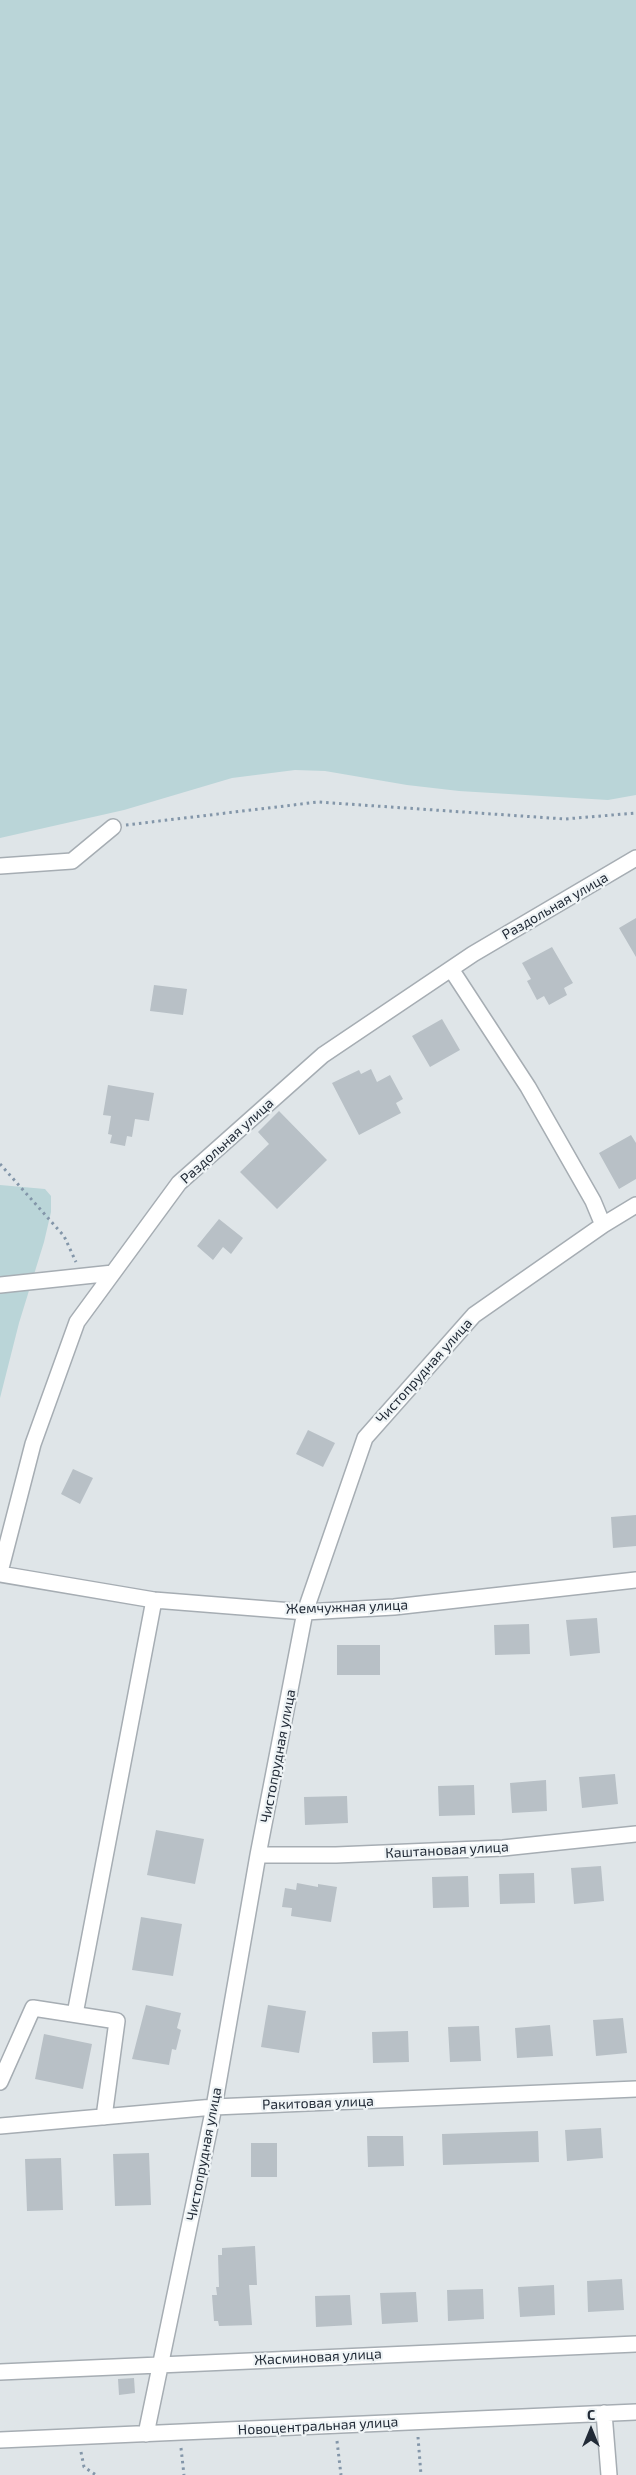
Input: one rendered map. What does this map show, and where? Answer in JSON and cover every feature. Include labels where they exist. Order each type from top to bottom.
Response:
[{"type":"street","points":[[0,866],[72,861],[114,827]]},
{"type":"street","name":"Раздольная улица","points":[[0,1573],[33,1444],[77,1322],[179,1183],[323,1054],[482,949],[636,858]]},
{"type":"street","points":[[451,970],[528,1087],[593,1202],[603,1225]]},
{"type":"street","name":"Чистопрудная улица","points":[[146,2434],[214,2107],[258,1855],[305,1612],[364,1438],[474,1315],[603,1225],[636,1205]]},
{"type":"street","points":[[0,1285],[114,1273]]},
{"type":"street","name":"Жемчужная улица","points":[[0,1573],[154,1600],[305,1612],[394,1607],[636,1580]]},
{"type":"street","points":[[75,2014],[154,1600]]},
{"type":"street","name":"Каштановая улица","points":[[258,1855],[336,1855],[502,1848],[636,1834]]},
{"type":"street","points":[[0,2082],[33,2008],[117,2021],[104,2117]]},
{"type":"street","name":"Ракитовая улица","points":[[0,2126],[214,2107],[636,2089]]},
{"type":"street","name":"Жасминовая улица","points":[[0,2372],[636,2344]]},
{"type":"street","name":"Новоцентральная улица","points":[[0,2440],[636,2412]]},
{"type":"street","points":[[604,2413],[609,2475]]},
{"type":"path","points":[[114,827],[318,802],[565,819],[636,813]]},
{"type":"path","points":[[0,1164],[64,1236],[82,1276]]},
{"type":"path","points":[[416,2421],[421,2475]]},
{"type":"path","points":[[335,2425],[341,2475]]},
{"type":"path","points":[[180,2432],[184,2475]]},
{"type":"path","points":[[77,2437],[84,2467],[96,2475]]},
{"type":"shaded area","points":[[0,0],[636,0],[636,795],[608,800],[459,791],[407,785],[325,771],[295,770],[232,778],[124,810],[0,838]]},
{"type":"shaded area","points":[[0,1185],[45,1189],[51,1196],[51,1212],[44,1242],[19,1323],[0,1398]]},
{"type":"building","points":[[636,918],[636,957],[619,928]]},
{"type":"building","points":[[552,947],[573,983],[564,988],[567,995],[549,1005],[544,996],[537,1000],[527,981],[531,979],[522,963]]},
{"type":"building","points":[[154,985],[187,989],[183,1015],[150,1011]]},
{"type":"building","points":[[442,1019],[460,1050],[430,1067],[412,1036]]},
{"type":"building","points":[[371,1069],[377,1082],[390,1075],[403,1099],[396,1103],[401,1113],[359,1135],[332,1083],[359,1070],[361,1074]]},
{"type":"building","points":[[108,1085],[154,1093],[149,1121],[135,1119],[132,1137],[127,1136],[125,1146],[110,1143],[112,1135],[108,1134],[111,1116],[103,1115]]},
{"type":"building","points":[[279,1111],[327,1160],[277,1209],[240,1172],[269,1144],[258,1132]]},
{"type":"building","points":[[631,1135],[636,1143],[636,1179],[619,1189],[599,1153]]},
{"type":"building","points":[[219,1219],[243,1238],[231,1254],[223,1247],[213,1260],[197,1246]]},
{"type":"building","points":[[308,1430],[335,1443],[323,1467],[296,1454]]},
{"type":"building","points":[[73,1469],[93,1478],[80,1504],[61,1494]]},
{"type":"building","points":[[636,1515],[636,1546],[613,1548],[611,1517]]},
{"type":"building","points":[[597,1618],[600,1653],[570,1656],[566,1620]]},
{"type":"building","points":[[529,1624],[530,1654],[495,1655],[494,1625]]},
{"type":"building","points":[[337,1645],[380,1645],[380,1675],[337,1675]]},
{"type":"building","points":[[615,1774],[618,1804],[582,1808],[579,1777]]},
{"type":"building","points":[[546,1780],[547,1811],[512,1813],[510,1783]]},
{"type":"building","points":[[474,1785],[475,1815],[439,1816],[438,1786]]},
{"type":"building","points":[[347,1796],[348,1823],[305,1825],[304,1797]]},
{"type":"building","points":[[156,1830],[204,1839],[195,1884],[147,1875]]},
{"type":"building","points":[[601,1866],[604,1901],[574,1904],[571,1868]]},
{"type":"building","points":[[534,1873],[535,1903],[500,1904],[499,1874]]},
{"type":"building","points":[[468,1876],[469,1907],[433,1908],[432,1877]]},
{"type":"building","points":[[297,1883],[318,1887],[318,1884],[337,1887],[331,1922],[291,1916],[292,1908],[282,1907],[285,1888],[296,1890]]},
{"type":"building","points":[[141,1917],[182,1924],[173,1976],[132,1970]]},
{"type":"building","points":[[146,2005],[181,2013],[177,2028],[181,2030],[176,2050],[172,2049],[169,2065],[132,2059]]},
{"type":"building","points":[[268,2005],[306,2011],[299,2053],[261,2047]]},
{"type":"building","points":[[623,2018],[627,2053],[596,2056],[593,2020]]},
{"type":"building","points":[[550,2025],[553,2056],[517,2058],[515,2028]]},
{"type":"building","points":[[479,2026],[481,2061],[450,2062],[448,2027]]},
{"type":"building","points":[[408,2031],[409,2062],[373,2063],[372,2032]]},
{"type":"building","points":[[44,2034],[92,2044],[83,2089],[35,2079]]},
{"type":"building","points":[[601,2128],[603,2158],[567,2161],[565,2130]]},
{"type":"building","points":[[538,2131],[539,2162],[443,2165],[442,2134]]},
{"type":"building","points":[[367,2136],[403,2136],[404,2166],[368,2167]]},
{"type":"building","points":[[251,2143],[277,2143],[277,2177],[251,2177]]},
{"type":"building","points":[[149,2153],[151,2205],[115,2206],[113,2154]]},
{"type":"building","points":[[61,2158],[63,2210],[27,2211],[25,2159]]},
{"type":"building","points":[[255,2246],[257,2285],[249,2285],[252,2325],[219,2326],[218,2321],[214,2321],[212,2295],[217,2295],[216,2287],[219,2287],[218,2255],[222,2255],[222,2248]]},
{"type":"building","points":[[622,2279],[624,2310],[588,2312],[587,2281]]},
{"type":"building","points":[[554,2285],[555,2315],[520,2317],[518,2287]]},
{"type":"building","points":[[483,2289],[484,2319],[448,2321],[447,2290]]},
{"type":"building","points":[[416,2292],[418,2322],[382,2324],[380,2293]]},
{"type":"building","points":[[350,2295],[352,2325],[316,2327],[315,2296]]},
{"type":"building","points":[[134,2378],[135,2393],[119,2395],[118,2379]]}]
